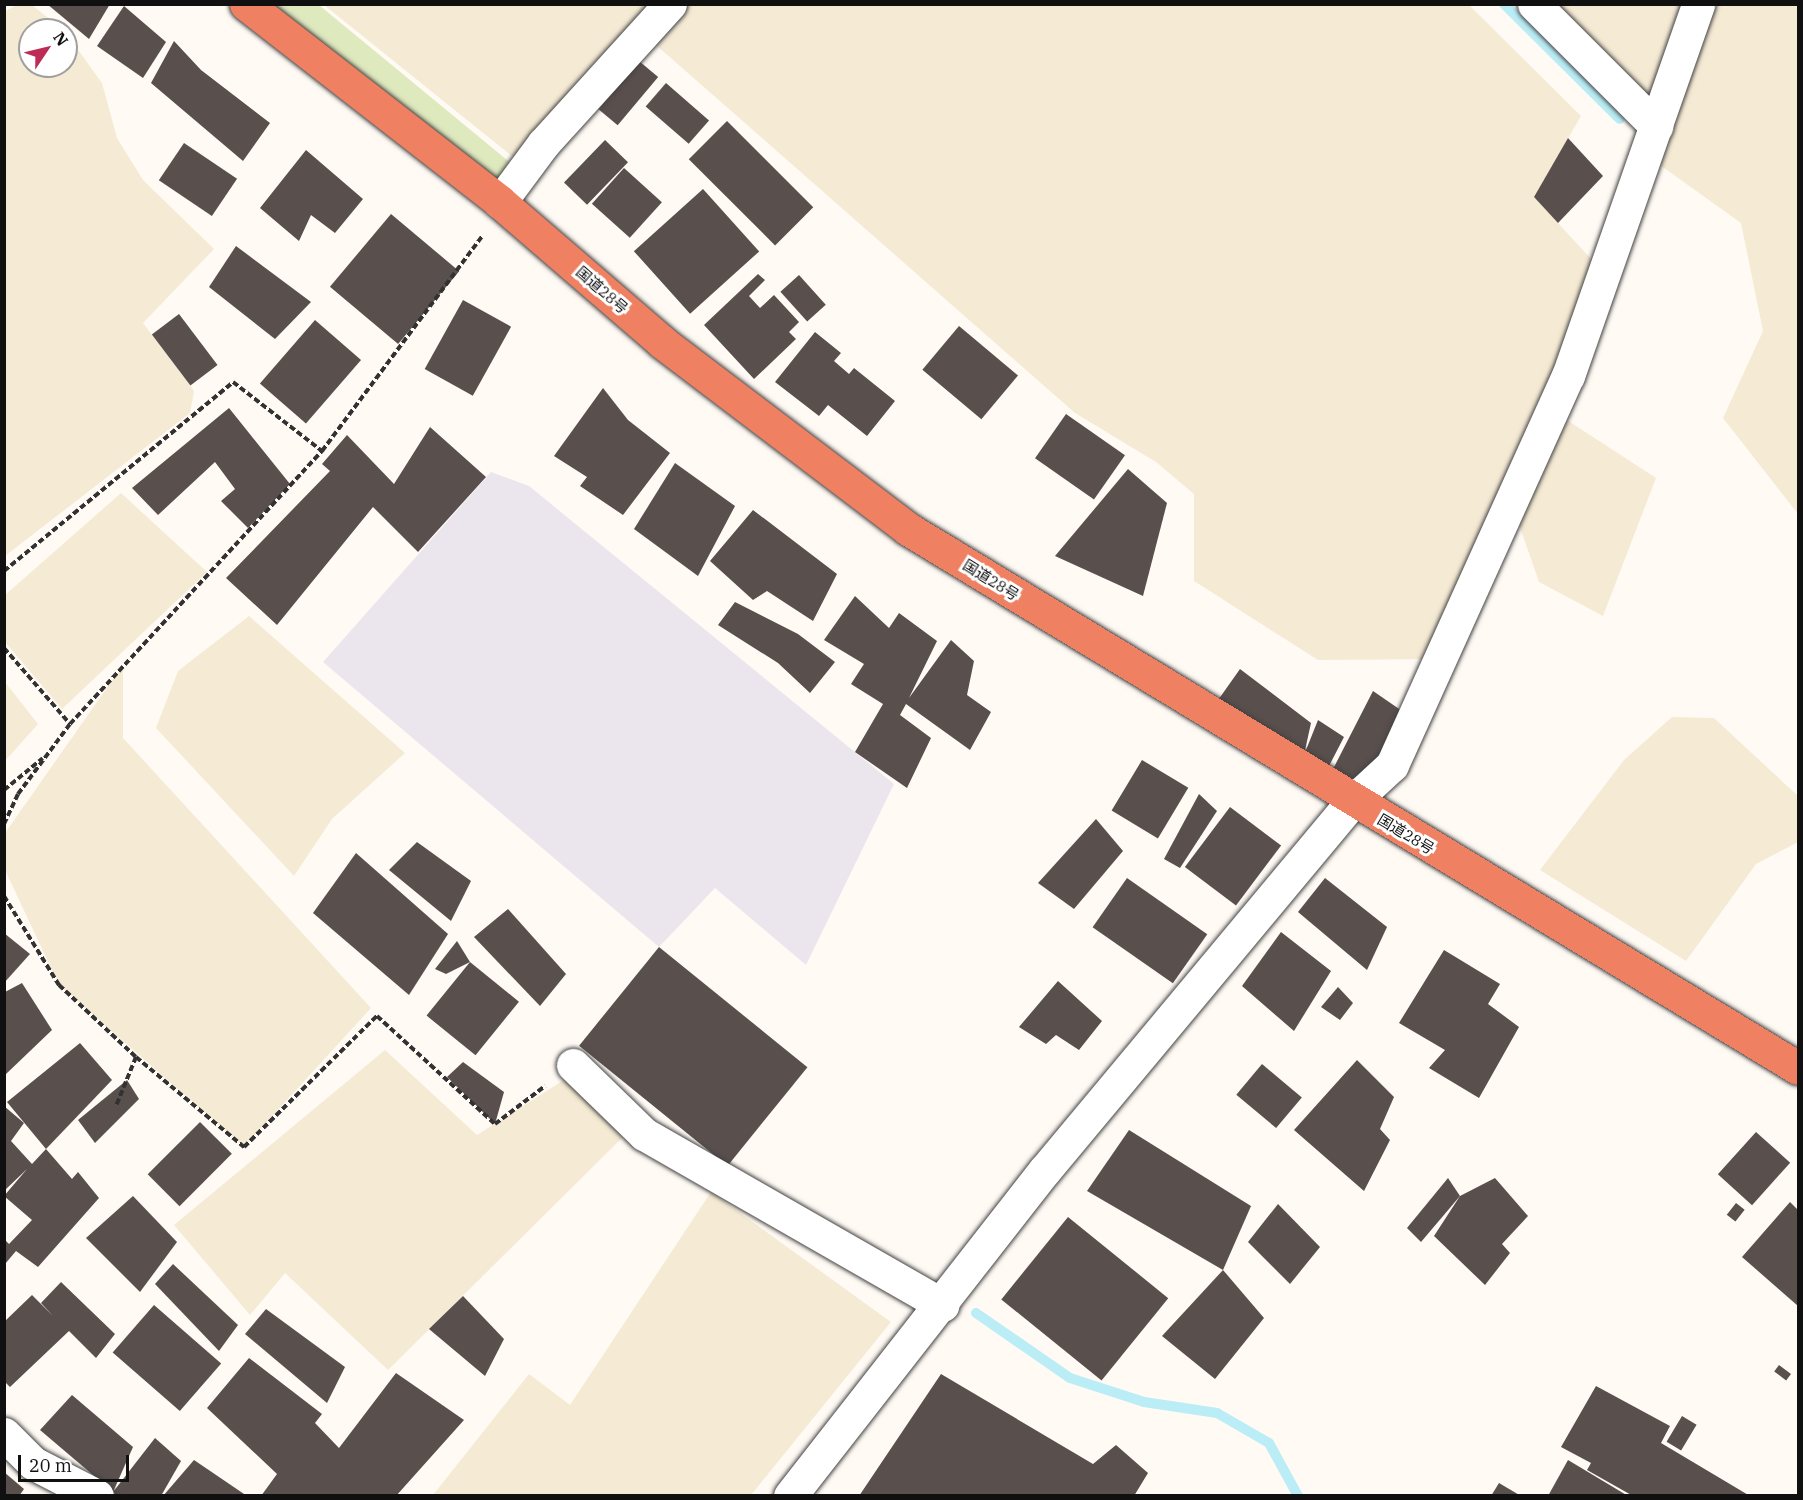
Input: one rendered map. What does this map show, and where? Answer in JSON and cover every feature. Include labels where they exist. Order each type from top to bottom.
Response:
[{"type":"highway","name":"国道28号","points":[[246,4],[500,202],[662,342],[908,529],[1352,802],[1798,1068]]},
{"type":"street","points":[[500,202],[543,144],[670,4]]},
{"type":"street","points":[[1534,4],[1656,126]]},
{"type":"street","points":[[790,1496],[942,1305],[1045,1170],[1352,802],[1392,765],[1443,659],[1568,376],[1698,4]]},
{"type":"street","points":[[573,1065],[644,1134],[942,1305]]},
{"type":"street","points":[[4,1434],[33,1463],[98,1496]]},
{"type":"path","points":[[4,824],[18,794],[70,724],[322,451],[476,250],[500,202]]},
{"type":"path","points":[[4,571],[233,382],[322,451]]},
{"type":"path","points":[[4,648],[70,724]]},
{"type":"path","points":[[4,790],[48,754]]},
{"type":"path","points":[[4,896],[59,986],[136,1057],[244,1147],[377,1016],[495,1124],[573,1065]]},
{"type":"path","points":[[116,1106],[136,1057]]},
{"type":"shaded area","points":[[16,5],[32,5],[48,18],[18,18],[18,78],[78,78],[78,50],[102,83],[117,138],[143,180],[214,249],[143,323],[194,391],[190,413],[5,556],[4,12]]},
{"type":"shaded area","points":[[324,5],[659,5],[528,169]]},
{"type":"shaded area","points":[[684,5],[1469,5],[1581,116],[1534,197],[1604,273],[1443,659],[1318,660],[1194,581],[1194,494],[1156,462],[1075,413],[656,45]]},
{"type":"shaded area","points":[[1536,5],[1798,5],[1798,514],[1723,418],[1763,331],[1741,223],[1646,155],[1656,125]]},
{"type":"shaded area","points":[[1553,411],[1656,478],[1603,616],[1539,582],[1512,504]]},
{"type":"shaded area","points":[[491,472],[529,486],[894,784],[806,965],[715,888],[659,947],[323,662]]},
{"type":"shaded area","points":[[121,493],[207,572],[62,709],[5,642],[5,595]]},
{"type":"shaded area","points":[[249,616],[405,753],[332,819],[294,876],[156,728],[178,671]]},
{"type":"shaded area","points":[[123,665],[123,738],[371,1008],[244,1147],[59,985],[5,870],[5,833]]},
{"type":"shaded area","points":[[5,682],[38,724],[4,761]]},
{"type":"shaded area","points":[[1672,717],[1714,718],[1798,796],[1798,842],[1756,864],[1686,961],[1540,870],[1624,760]]},
{"type":"shaded area","points":[[385,1050],[477,1135],[572,1075],[625,1135],[388,1370],[285,1273],[250,1315],[174,1225]]},
{"type":"shaded area","points":[[711,1192],[891,1322],[751,1495],[433,1495],[529,1374],[570,1405]]},
{"type":"green space","points":[[274,5],[319,5],[513,165],[493,183]]},
{"type":"building","points":[[47,4],[110,4],[89,39],[78,30],[78,18],[64,18]]},
{"type":"building","points":[[124,6],[166,42],[143,78],[97,46]]},
{"type":"building","points":[[174,41],[201,70],[270,123],[243,161],[151,83]]},
{"type":"building","points":[[639,61],[658,77],[618,125],[599,109]]},
{"type":"building","points":[[666,83],[709,120],[689,144],[646,106]]},
{"type":"building","points":[[727,121],[813,207],[775,245],[689,159]]},
{"type":"building","points":[[1568,138],[1603,176],[1558,223],[1534,197]]},
{"type":"building","points":[[605,140],[628,162],[587,205],[564,182]]},
{"type":"building","points":[[184,143],[237,179],[212,216],[159,180]]},
{"type":"building","points":[[306,150],[363,199],[335,233],[311,215],[299,241],[260,208]]},
{"type":"building","points":[[624,168],[662,202],[630,238],[592,204]]},
{"type":"building","points":[[703,189],[759,251],[690,314],[634,251]]},
{"type":"building","points":[[391,214],[459,271],[398,344],[330,287]]},
{"type":"building","points":[[236,246],[311,302],[275,339],[209,287]]},
{"type":"building","points":[[758,274],[765,280],[749,296],[760,308],[774,295],[799,322],[789,332],[796,339],[754,379],[704,325]]},
{"type":"building","points":[[799,275],[826,305],[807,321],[780,292]]},
{"type":"building","points":[[463,300],[511,327],[473,396],[425,369]]},
{"type":"building","points":[[179,314],[218,365],[190,386],[152,334]]},
{"type":"building","points":[[315,320],[361,360],[306,423],[260,383]]},
{"type":"building","points":[[959,326],[1018,375],[981,419],[922,370]]},
{"type":"building","points":[[815,332],[841,353],[834,361],[849,374],[854,368],[895,401],[867,436],[828,405],[819,416],[775,382]]},
{"type":"building","points":[[603,388],[628,420],[670,453],[623,515],[580,486],[587,477],[554,456]]},
{"type":"building","points":[[229,408],[290,484],[248,528],[221,501],[235,489],[215,462],[158,515],[132,488]]},
{"type":"building","points":[[1066,414],[1125,455],[1094,500],[1035,458]]},
{"type":"building","points":[[430,427],[486,477],[418,552],[373,507],[277,625],[226,578],[330,471],[322,464],[347,435],[394,484]]},
{"type":"building","points":[[675,463],[735,506],[698,576],[634,529]]},
{"type":"building","points":[[1128,469],[1167,503],[1143,596],[1055,556]]},
{"type":"building","points":[[753,510],[837,574],[813,621],[767,591],[753,600],[710,561]]},
{"type":"building","points":[[855,596],[889,628],[899,613],[937,641],[909,698],[951,640],[974,661],[967,695],[991,712],[970,750],[906,704],[900,715],[931,738],[907,788],[855,752],[883,704],[851,684],[864,664],[824,640]]},
{"type":"building","points":[[735,602],[798,634],[835,662],[810,693],[778,663],[718,625]]},
{"type":"building","points":[[1240,669],[1311,723],[1304,755],[1216,703]]},
{"type":"building","points":[[1373,691],[1405,713],[1363,783],[1331,773]]},
{"type":"building","points":[[1318,720],[1344,737],[1329,766],[1304,755]]},
{"type":"building","points":[[1142,760],[1188,788],[1158,838],[1112,811]]},
{"type":"building","points":[[1199,794],[1217,811],[1180,868],[1164,859]]},
{"type":"building","points":[[1230,807],[1281,846],[1236,905],[1185,867]]},
{"type":"building","points":[[1096,819],[1123,851],[1074,909],[1038,883]]},
{"type":"building","points":[[417,842],[471,881],[451,921],[389,870]]},
{"type":"building","points":[[356,853],[448,934],[409,995],[313,913]]},
{"type":"building","points":[[1127,878],[1207,934],[1173,983],[1093,927]]},
{"type":"building","points":[[1325,878],[1387,927],[1367,970],[1298,912]]},
{"type":"building","points":[[508,909],[566,974],[540,1006],[474,937]]},
{"type":"building","points":[[1281,932],[1331,971],[1294,1031],[1242,986]]},
{"type":"building","points":[[4,933],[30,954],[4,983]]},
{"type":"building","points":[[457,941],[470,962],[446,974],[435,969]]},
{"type":"building","points":[[659,947],[807,1067],[728,1166],[579,1046]]},
{"type":"building","points":[[1444,950],[1500,984],[1488,1004],[1519,1027],[1479,1098],[1429,1068],[1445,1050],[1399,1023]]},
{"type":"building","points":[[470,962],[519,1002],[476,1055],[427,1016]]},
{"type":"building","points":[[1058,981],[1102,1021],[1079,1050],[1056,1035],[1046,1044],[1019,1027]]},
{"type":"building","points":[[22,983],[52,1030],[5,1075],[5,992]]},
{"type":"building","points":[[1338,987],[1353,1003],[1340,1020],[1321,1007]]},
{"type":"building","points":[[80,1043],[112,1080],[46,1149],[7,1102]]},
{"type":"building","points":[[1357,1060],[1394,1097],[1380,1129],[1390,1140],[1364,1191],[1294,1130]]},
{"type":"building","points":[[463,1062],[504,1092],[495,1124],[447,1077]]},
{"type":"building","points":[[1262,1064],[1302,1097],[1276,1128],[1236,1095]]},
{"type":"building","points":[[127,1080],[139,1099],[95,1143],[78,1120]]},
{"type":"building","points":[[4,1106],[24,1123],[11,1141],[32,1164],[46,1149],[72,1179],[78,1172],[99,1198],[38,1267],[16,1251],[5,1264],[5,1240],[9,1244],[32,1220],[4,1196],[27,1169],[4,1191]]},
{"type":"building","points":[[200,1122],[232,1154],[179,1206],[148,1174]]},
{"type":"building","points":[[1129,1130],[1251,1206],[1223,1270],[1087,1191]]},
{"type":"building","points":[[1756,1132],[1790,1163],[1752,1205],[1718,1174]]},
{"type":"building","points":[[1448,1178],[1460,1196],[1421,1242],[1407,1228]]},
{"type":"building","points":[[1495,1178],[1528,1216],[1502,1244],[1510,1253],[1485,1285],[1434,1236],[1460,1196]]},
{"type":"building","points":[[133,1196],[177,1242],[140,1292],[86,1238]]},
{"type":"building","points":[[1790,1202],[1798,1210],[1798,1306],[1742,1257]]},
{"type":"building","points":[[1736,1203],[1745,1210],[1735,1222],[1727,1215]]},
{"type":"building","points":[[1278,1204],[1320,1247],[1290,1284],[1248,1242]]},
{"type":"building","points":[[1068,1217],[1168,1298],[1102,1381],[1001,1299]]},
{"type":"building","points":[[173,1264],[238,1325],[219,1351],[155,1284]]},
{"type":"building","points":[[1223,1270],[1264,1318],[1215,1379],[1162,1336]]},
{"type":"building","points":[[61,1282],[115,1334],[96,1358],[69,1331],[10,1387],[4,1381],[4,1322],[32,1295],[53,1316],[41,1303]]},
{"type":"building","points":[[463,1296],[504,1339],[485,1376],[429,1329]]},
{"type":"building","points":[[154,1305],[221,1363],[180,1411],[113,1353]]},
{"type":"building","points":[[266,1309],[345,1367],[327,1403],[245,1334]]},
{"type":"building","points":[[249,1358],[322,1414],[315,1423],[339,1448],[396,1373],[464,1420],[396,1496],[261,1496],[277,1474],[207,1408]]},
{"type":"building","points":[[1779,1365],[1791,1374],[1786,1380],[1774,1371]]},
{"type":"building","points":[[941,1374],[1093,1464],[1116,1445],[1148,1473],[1134,1496],[859,1496]]},
{"type":"building","points":[[1596,1386],[1670,1426],[1661,1443],[1750,1496],[1633,1496],[1587,1470],[1591,1463],[1561,1447]]},
{"type":"building","points":[[72,1395],[133,1447],[113,1492],[40,1430]]},
{"type":"building","points":[[1682,1416],[1697,1425],[1681,1450],[1667,1442]]},
{"type":"building","points":[[155,1438],[181,1461],[161,1496],[117,1496],[113,1492]]},
{"type":"building","points":[[194,1460],[247,1496],[163,1496]]},
{"type":"building","points":[[1568,1460],[1628,1496],[1548,1496]]},
{"type":"building","points":[[4,1472],[24,1489],[19,1496],[4,1496]]},
{"type":"building","points":[[1499,1483],[1521,1496],[1491,1496]]},
{"type":"waterway","points":[[1504,4],[1620,119]]},
{"type":"waterway","points":[[976,1313],[1070,1378],[1144,1402],[1217,1413],[1269,1443],[1298,1496]]}]
